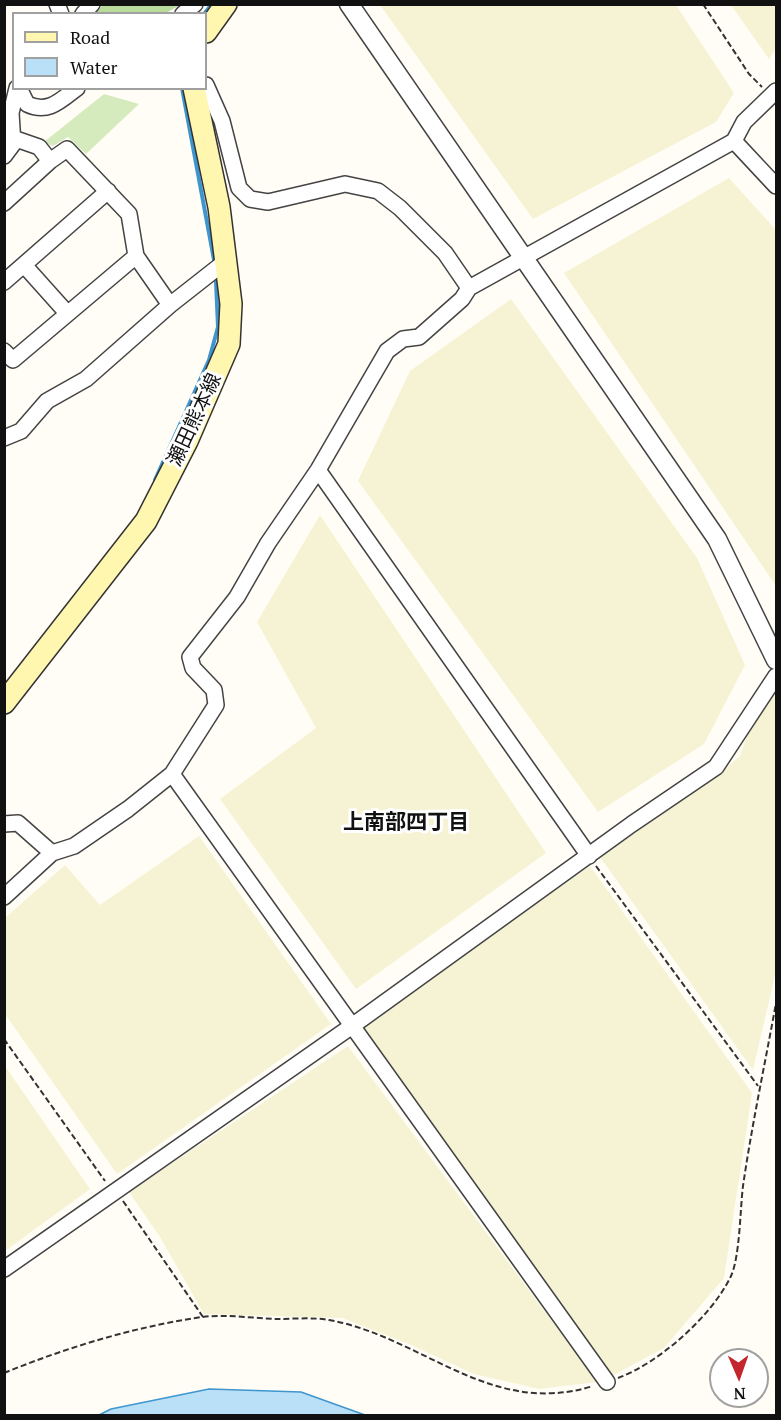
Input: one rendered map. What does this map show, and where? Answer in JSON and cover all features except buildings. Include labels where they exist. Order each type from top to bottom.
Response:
[{"type":"main road","points":[[207,31],[226,4]]},
{"type":"main road","name":"瀬田熊本線","points":[[4,703],[146,521],[187,441],[229,344],[231,304],[226,261],[211,166],[194,90]]},
{"type":"street","points":[[349,4],[526,258],[717,539],[777,660]]},
{"type":"street","points":[[207,87],[222,121],[239,188],[250,199],[268,202],[345,184],[378,191],[400,208],[445,253],[469,288]]},
{"type":"street","points":[[4,156],[11,148],[13,138],[8,112],[17,90]]},
{"type":"street","points":[[19,90],[27,104],[41,109],[50,108],[74,90]]},
{"type":"street","points":[[4,897],[52,853],[74,846],[128,809],[172,774],[216,705],[214,690],[193,668],[190,657],[237,597],[268,543],[318,470],[387,351],[403,339],[419,337],[462,299],[469,288],[735,141],[744,122],[774,94]]},
{"type":"street","points":[[13,138],[39,147],[50,161]]},
{"type":"street","points":[[735,141],[777,186]]},
{"type":"street","points":[[4,203],[50,161],[67,149],[129,214],[136,256],[170,305]]},
{"type":"street","points":[[4,282],[108,191]]},
{"type":"street","points":[[4,351],[13,360],[136,256]]},
{"type":"street","points":[[4,438],[21,431],[47,401],[86,380],[170,305],[226,261]]},
{"type":"street","points":[[24,265],[67,313]]},
{"type":"street","points":[[318,470],[589,856]]},
{"type":"street","points":[[4,1269],[716,768],[777,676]]},
{"type":"street","points":[[172,774],[607,1382]]},
{"type":"street","points":[[4,824],[18,823],[52,853]]},
{"type":"path","points":[[703,4],[749,74],[774,94]]},
{"type":"path","points":[[589,856],[758,1086]]},
{"type":"path","points":[[4,1373],[45,1357],[124,1332],[204,1317],[329,1320],[380,1335],[489,1386],[533,1394],[571,1393],[634,1372],[666,1352],[695,1324],[732,1275],[758,1086],[777,1003]]},
{"type":"path","points":[[4,1039],[204,1317]]},
{"type":"shaded area","points":[[380,5],[676,5],[734,93],[716,122],[533,219]]},
{"type":"shaded area","points":[[731,5],[776,5],[776,48],[769,59]]},
{"type":"shaded area","points":[[729,178],[776,230],[776,586],[564,273]]},
{"type":"shaded area","points":[[511,299],[697,558],[745,665],[704,744],[598,812],[358,481],[410,371]]},
{"type":"shaded area","points":[[320,515],[546,853],[356,989],[220,799],[316,728],[257,622]]},
{"type":"shaded area","points":[[776,691],[776,971],[753,1070],[600,857],[715,778],[740,756],[747,736]]},
{"type":"shaded area","points":[[199,836],[331,1024],[117,1174],[5,1014],[5,918],[65,865],[100,905]]},
{"type":"shaded area","points":[[590,866],[752,1093],[724,1278],[664,1348],[610,1377],[362,1026]]},
{"type":"shaded area","points":[[348,1046],[597,1382],[539,1389],[474,1374],[409,1344],[342,1318],[204,1314],[160,1237],[129,1192]]},
{"type":"shaded area","points":[[5,1066],[90,1189],[4,1251]]},
{"type":"green space","points":[[103,4],[180,5],[168,12],[96,12]]},
{"type":"green space","points":[[104,94],[139,104],[86,154],[68,137],[53,146],[44,142]]},
{"type":"water","points":[[209,1389],[301,1392],[365,1415],[99,1415],[111,1409]]},
{"type":"waterway","points":[[206,12],[212,4]]},
{"type":"waterway","points":[[182,90],[214,260]]},
{"type":"waterway","points":[[155,480],[209,360],[218,327],[216,282]]},
{"type":"district","name":"上南部四丁目","points":[[406,823]]}]
